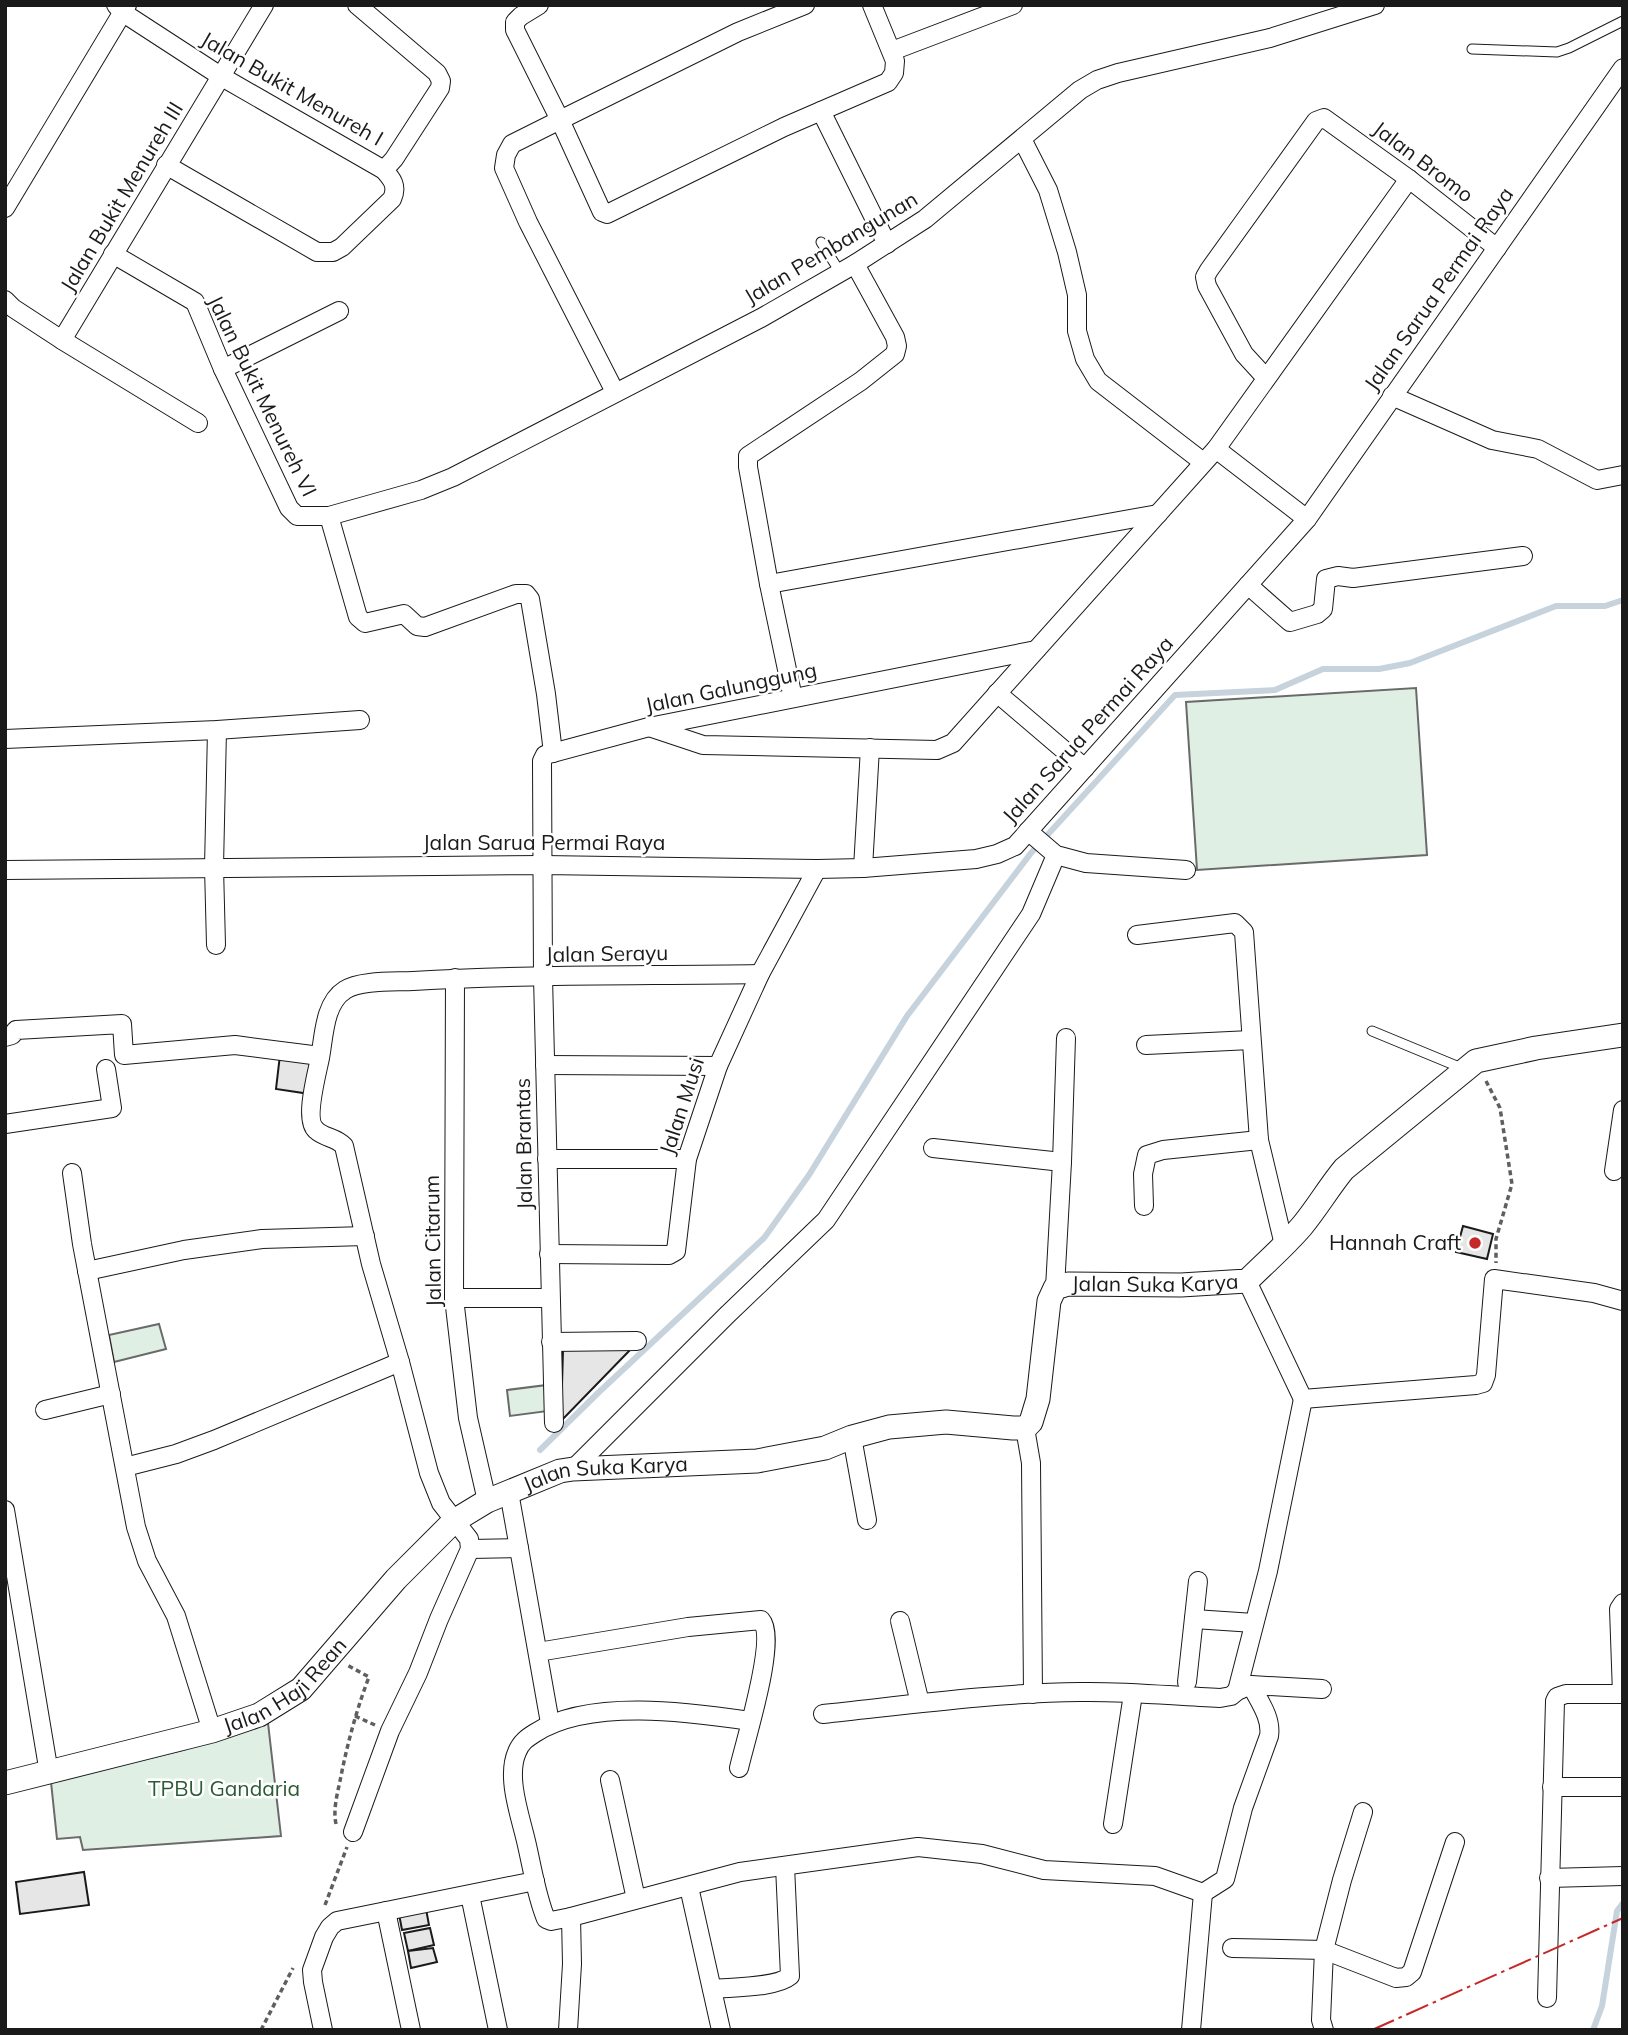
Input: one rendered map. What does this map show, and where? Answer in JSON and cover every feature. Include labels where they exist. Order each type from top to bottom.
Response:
[{"type":"street","name":"Jalan Bukit Menureh III","points":[[62,340],[264,5]]},
{"type":"street","points":[[166,165],[317,252],[333,252],[342,247],[392,199],[395,187],[384,170],[440,88],[441,81],[437,73],[357,5]]},
{"type":"street","points":[[539,5],[515,22],[515,30],[560,120],[601,212],[607,214],[784,127],[887,82],[894,72],[895,61],[872,5]]},
{"type":"street","points":[[615,393],[528,222],[504,168],[506,155],[512,144],[738,32],[805,5]]},
{"type":"street","points":[[892,51],[1013,5]]},
{"type":"street","name":"Jalan Pembangunan","points":[[297,516],[330,516],[421,490],[453,477],[761,318],[848,268],[925,219],[1080,90],[1097,80],[1270,38],[1375,5]]},
{"type":"street","name":"Jalan Bukit Menureh I","points":[[5,208],[122,8],[222,77],[384,170]]},
{"type":"street","name":"Jalan Sarua Permai Raya","points":[[5,870],[543,864],[863,868],[975,859],[997,855],[1015,846],[1041,843],[1085,768],[1307,519],[1623,68]]},
{"type":"street","points":[[821,111],[887,244]]},
{"type":"street","name":"Jalan Bromo","points":[[1266,378],[1244,354],[1207,286],[1205,277],[1320,118],[1325,118],[1409,178],[1497,248]]},
{"type":"street","points":[[1022,139],[1048,190],[1067,253],[1077,295],[1077,331],[1085,359],[1098,381],[1203,463]]},
{"type":"street","points":[[649,727],[703,745],[937,750],[953,743],[1216,449],[1409,178]]},
{"type":"street","name":"Jalan Bukit Menureh VI","points":[[113,254],[195,302],[223,369],[289,508],[297,516]]},
{"type":"street","points":[[793,698],[769,584],[748,456],[861,381],[895,354],[895,337],[848,268]]},
{"type":"street","points":[[5,300],[62,340],[198,424]]},
{"type":"street","points":[[223,369],[338,311]]},
{"type":"street","points":[[1392,396],[1492,440],[1538,449],[1597,480],[1623,475]]},
{"type":"street","points":[[1216,449],[1307,519]]},
{"type":"street","points":[[769,584],[1158,514]]},
{"type":"street","points":[[330,516],[358,617],[365,623],[404,614],[417,626],[425,627],[516,594],[526,594],[530,599],[553,753],[545,755],[542,761],[543,864]]},
{"type":"street","points":[[1248,585],[1290,622],[1317,614],[1323,609],[1326,579],[1331,576],[1353,578],[1523,556]]},
{"type":"street","name":"Jalan Galunggung","points":[[553,753],[649,727],[1036,650]]},
{"type":"street","points":[[997,693],[1085,768]]},
{"type":"street","points":[[5,739],[217,730],[360,720]]},
{"type":"street","points":[[216,945],[214,867],[217,730]]},
{"type":"street","points":[[863,868],[870,748]]},
{"type":"street","points":[[573,1469],[827,1220],[1031,914],[1041,843],[1086,863],[1186,870]]},
{"type":"street","name":"Jalan Brantas","points":[[543,864],[543,977],[554,1423]]},
{"type":"street","name":"Jalan Musi","points":[[549,1254],[669,1255],[676,1251],[687,1159],[718,1066],[760,974],[817,869]]},
{"type":"street","points":[[1137,935],[1235,923],[1244,932],[1259,1140],[1284,1245]]},
{"type":"street","name":"Jalan Serayu","points":[[365,1236],[344,1146],[338,1139],[317,1131],[311,1123],[311,1108],[327,1020],[332,1004],[345,990],[362,984],[454,978],[760,974]]},
{"type":"street","name":"Jalan Citarum","points":[[454,978],[454,1298],[468,1418],[487,1501]]},
{"type":"street","points":[[5,1037],[16,1030],[122,1024],[124,1055],[235,1045],[320,1056]]},
{"type":"street","name":"Jalan Suka Karya","points":[[509,1492],[561,1471],[757,1461],[825,1448],[852,1437],[890,1427],[946,1422],[1025,1428],[1031,1422],[1038,1399],[1049,1301],[1055,1288],[1068,1284],[1181,1285],[1247,1281],[1284,1245],[1318,1206],[1344,1169],[1471,1065],[1536,1048],[1623,1035]]},
{"type":"street","points":[[1055,1288],[1066,1038]]},
{"type":"street","points":[[1146,1045],[1251,1040]]},
{"type":"street","points":[[545,1065],[718,1066]]},
{"type":"street","points":[[5,1124],[112,1108],[106,1069]]},
{"type":"street","points":[[1614,1171],[1623,1110]]},
{"type":"street","points":[[1144,1206],[1143,1174],[1147,1155],[1163,1150],[1259,1140]]},
{"type":"street","points":[[933,1148],[1062,1162]]},
{"type":"street","points":[[547,1159],[687,1159]]},
{"type":"street","points":[[72,1173],[87,1271],[136,1527],[147,1561],[176,1616],[212,1731]]},
{"type":"street","points":[[87,1271],[184,1250],[262,1239],[365,1236],[434,1489],[441,1503],[469,1539],[470,1549],[418,1673],[344,1833]]},
{"type":"street","points":[[1303,1399],[1483,1382],[1486,1375],[1494,1279],[1594,1293],[1623,1301]]},
{"type":"street","points":[[1203,1894],[1225,1879],[1243,1808],[1269,1736],[1267,1715],[1244,1688],[1254,1623],[1268,1571],[1303,1399],[1247,1281]]},
{"type":"street","points":[[454,1298],[550,1298]]},
{"type":"street","points":[[551,1342],[637,1341]]},
{"type":"street","points":[[125,1467],[176,1454],[214,1440],[400,1362]]},
{"type":"street","points":[[45,1410],[111,1394]]},
{"type":"street","points":[[1025,1428],[1031,1463],[1033,1693]]},
{"type":"street","points":[[852,1437],[867,1520]]},
{"type":"street","points":[[509,1492],[551,1723]]},
{"type":"street","name":"Jalan Haji Rean","points":[[5,1783],[212,1731],[259,1715],[301,1689],[396,1579],[454,1521],[487,1501],[509,1492]]},
{"type":"street","points":[[5,1510],[49,1773]]},
{"type":"street","points":[[470,1549],[519,1548]]},
{"type":"street","points":[[1187,1682],[1198,1580]]},
{"type":"street","points":[[1547,1998],[1554,1705],[1557,1697],[1566,1695],[1622,1694],[1619,1609],[1623,1603]]},
{"type":"street","points":[[1194,1619],[1254,1623]]},
{"type":"street","points":[[538,1652],[688,1627],[761,1620],[766,1628],[766,1658],[739,1768]]},
{"type":"street","points":[[900,1621],[920,1703]]},
{"type":"street","points":[[822,1714],[1033,1693],[1081,1692],[1220,1698],[1231,1696],[1244,1688],[1322,1689]]},
{"type":"street","points":[[1113,1824],[1133,1694]]},
{"type":"street","points":[[750,1721],[633,1710],[605,1712],[551,1723],[523,1741],[516,1753],[513,1786],[546,1919],[551,1921],[571,1917],[740,1872],[918,1847],[982,1854],[1044,1871],[1155,1877],[1203,1894]]},
{"type":"street","points":[[610,1780],[636,1899]]},
{"type":"street","points":[[1552,1787],[1623,1787]]},
{"type":"street","points":[[1324,2030],[1321,2020],[1324,1950],[1363,1812]]},
{"type":"street","points":[[1232,1948],[1324,1950],[1396,1978],[1406,1977],[1412,1972],[1455,1842]]},
{"type":"street","points":[[712,1989],[773,1983],[789,1976],[785,1866]]},
{"type":"street","points":[[1549,1878],[1623,1876]]},
{"type":"street","points":[[324,2030],[312,1970],[324,1937],[337,1921],[535,1881]]},
{"type":"street","points":[[688,1887],[721,2030]]},
{"type":"street","points":[[1191,2030],[1203,1894]]},
{"type":"street","points":[[470,1895],[498,2030]]},
{"type":"street","points":[[386,1911],[411,2030]]},
{"type":"street","points":[[568,2030],[572,1964],[571,1917]]},
{"type":"lane","points":[[1472,49],[1557,52],[1623,21]]},
{"type":"lane","points":[[821,242],[848,268]]},
{"type":"lane","points":[[1372,1031],[1471,1065]]},
{"type":"path","points":[[1471,1065],[1500,1108],[1513,1184],[1496,1239],[1494,1279]]},
{"type":"path","points":[[330,1655],[369,1676],[345,1755],[335,1817],[344,1833],[346,1850]]},
{"type":"green space","points":[[1416,688],[1427,855],[1197,870],[1186,702]]},
{"type":"green space","points":[[159,1324],[166,1349],[114,1362],[109,1335]]},
{"type":"green space","points":[[547,1385],[548,1411],[510,1416],[507,1390]]},
{"type":"green space","name":"TPBU Gandaria","points":[[268,1723],[281,1836],[83,1850],[80,1837],[57,1839],[51,1782],[183,1750]]},
{"type":"building","points":[[280,1055],[315,1060],[310,1094],[276,1089]]},
{"type":"building","name":"Hannah Craft","points":[[1463,1226],[1493,1234],[1487,1259],[1456,1252]]},
{"type":"building","points":[[631,1349],[561,1421],[563,1350]]},
{"type":"building","points":[[84,1872],[89,1905],[20,1914],[16,1882]]},
{"type":"building","points":[[426,1909],[429,1925],[402,1930],[399,1914]]},
{"type":"building","points":[[430,1928],[434,1945],[408,1951],[404,1933]]},
{"type":"building","points":[[433,1948],[437,1962],[411,1968],[408,1951]]},
{"type":"waterway","points":[[540,1450],[764,1238],[809,1175],[907,1016],[1031,853],[1175,695],[1275,690],[1323,669],[1379,669],[1410,663],[1556,606],[1605,606],[1623,600]]},
{"type":"waterway","points":[[1593,2030],[1602,2006],[1617,1911],[1623,1903]]},
{"type":"power","points":[[1372,2030],[1623,1918]]},
{"type":"place","name":"Hannah Craft","points":[[1475,1243]]}]
